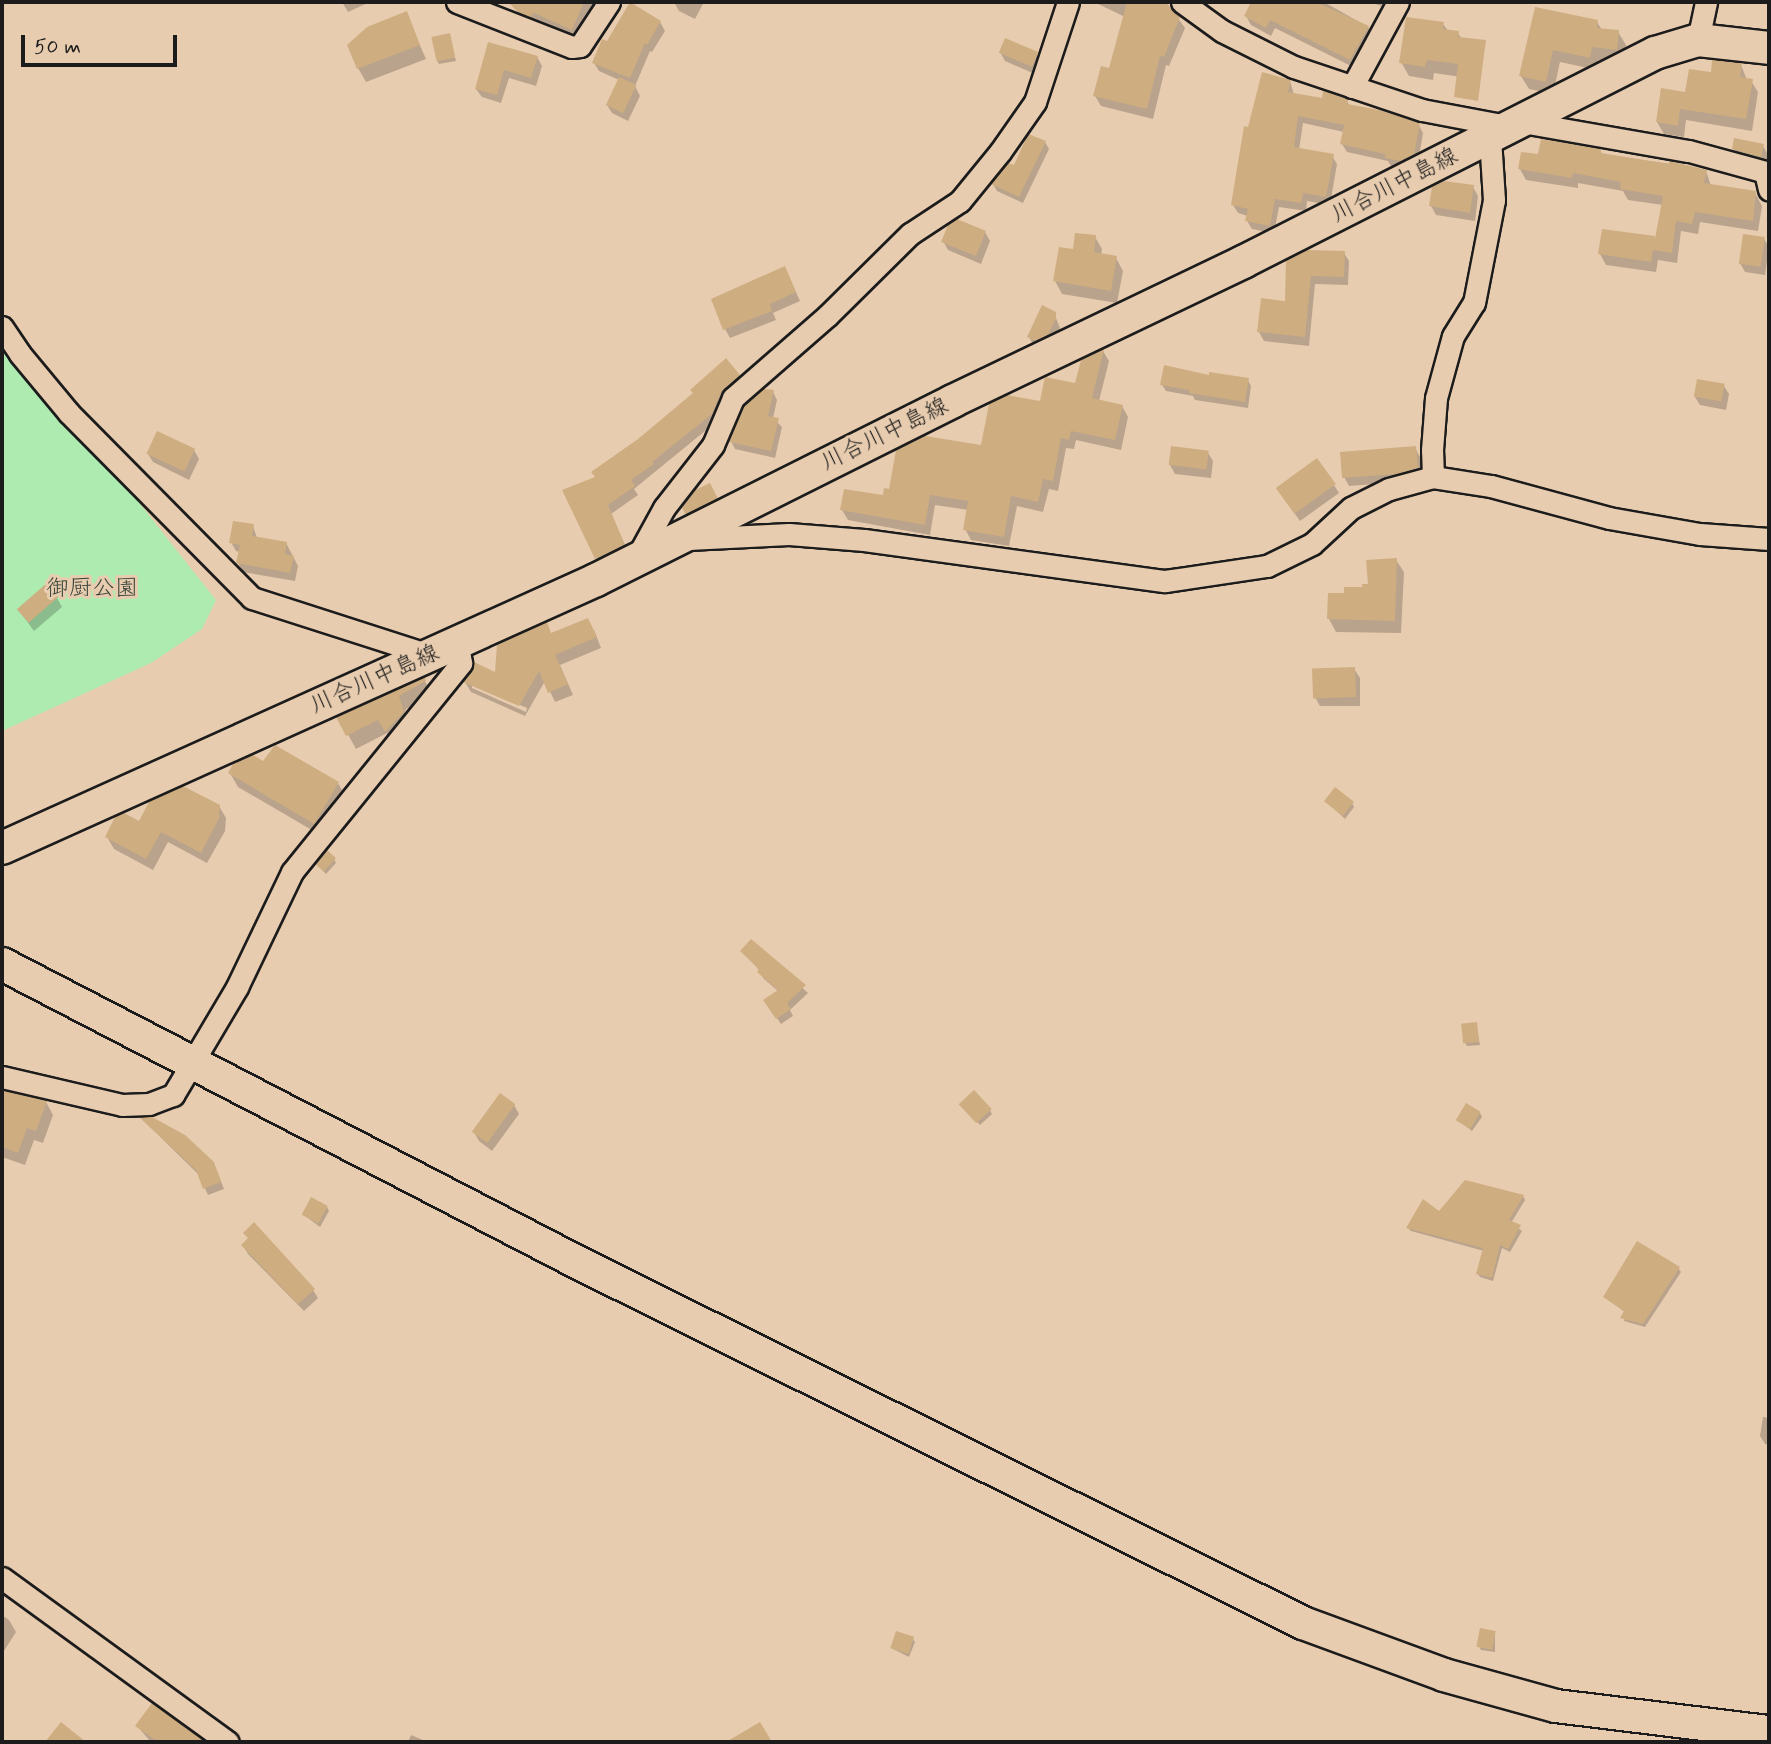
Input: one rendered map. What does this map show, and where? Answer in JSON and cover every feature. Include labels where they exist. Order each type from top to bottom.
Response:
[{"type":"street","points":[[457,2],[572,47],[580,46],[609,2]]},
{"type":"street","points":[[636,559],[664,508],[713,445],[733,398],[827,316],[910,234],[960,201],[1000,152],[1035,102],[1068,2]]},
{"type":"street","points":[[1182,2],[1222,30],[1282,61],[1422,110],[1508,129],[1546,129],[1689,151],[1765,172],[1769,190]]},
{"type":"street","points":[[1352,87],[1398,2]]},
{"type":"street","points":[[1698,40],[1706,2]]},
{"type":"street","name":"川合川中島線","points":[[2,848],[444,649],[636,559],[1508,129],[1655,53],[1698,40],[1769,48]]},
{"type":"street","points":[[1433,477],[1436,398],[1453,336],[1474,303],[1508,129]]},
{"type":"street","points":[[2,327],[20,354],[69,413],[252,598],[444,649],[461,663],[292,872],[237,987],[173,1095],[149,1104],[112,1103],[2,1077]]},
{"type":"street","points":[[672,541],[789,534],[864,540],[1165,581],[1267,566],[1312,544],[1361,503],[1389,489],[1433,477],[1481,484],[1609,518],[1700,534],[1769,539]]},
{"type":"street","points":[[2,964],[575,1261],[1303,1623],[1444,1675],[1556,1706],[1769,1732]]},
{"type":"street","points":[[2,1578],[228,1742]]},
{"type":"green space","name":"御厨公園","points":[[2,348],[68,425],[110,466],[216,600],[202,629],[151,663],[2,731]]},
{"type":"building","points":[[508,2],[584,2],[572,30],[534,13],[530,17],[517,11]]},
{"type":"building","points":[[630,2],[661,21],[647,45],[645,43],[630,78],[592,63],[602,39],[607,41]]},
{"type":"building","points":[[1127,2],[1164,2],[1180,17],[1164,57],[1160,56],[1147,109],[1093,96],[1101,66],[1109,68]]},
{"type":"building","points":[[1251,2],[1316,2],[1369,26],[1350,60],[1270,20],[1266,28],[1244,16]]},
{"type":"building","points":[[1535,7],[1598,20],[1597,28],[1619,30],[1617,50],[1592,47],[1590,58],[1553,50],[1546,82],[1519,76]]},
{"type":"building","points":[[407,11],[420,45],[357,69],[347,45],[367,27]]},
{"type":"building","points":[[1406,17],[1444,22],[1443,29],[1459,31],[1458,37],[1486,40],[1478,101],[1454,97],[1458,64],[1427,60],[1425,67],[1399,63]]},
{"type":"building","points":[[450,33],[455,57],[437,61],[431,37]]},
{"type":"building","points":[[1005,38],[1038,52],[1032,67],[999,53]]},
{"type":"building","points":[[488,42],[538,56],[531,78],[504,70],[497,95],[475,89]]},
{"type":"building","points":[[1712,60],[1742,63],[1740,77],[1753,79],[1746,119],[1680,109],[1678,126],[1656,122],[1661,88],[1685,92],[1689,69],[1711,72]]},
{"type":"building","points":[[1262,72],[1291,80],[1288,92],[1322,98],[1323,91],[1348,99],[1347,104],[1379,110],[1420,123],[1414,155],[1401,161],[1385,158],[1385,154],[1340,144],[1344,125],[1298,116],[1294,147],[1334,154],[1326,197],[1303,193],[1301,203],[1275,199],[1270,226],[1245,221],[1248,209],[1231,205],[1244,126],[1248,127]]},
{"type":"building","points":[[619,77],[636,85],[623,113],[606,105]]},
{"type":"building","points":[[1028,134],[1046,141],[1019,197],[991,184],[1008,163],[1014,165]]},
{"type":"building","points":[[1734,138],[1764,144],[1761,157],[1732,149]]},
{"type":"building","points":[[1541,139],[1601,149],[1601,153],[1669,164],[1669,161],[1707,170],[1704,183],[1756,191],[1753,221],[1695,212],[1692,224],[1676,221],[1672,253],[1653,250],[1651,262],[1598,254],[1602,229],[1655,236],[1653,249],[1663,196],[1620,189],[1621,182],[1573,173],[1572,178],[1518,169],[1521,152],[1538,154]]},
{"type":"building","points":[[1444,181],[1474,185],[1470,213],[1429,206],[1432,187]]},
{"type":"building","points":[[957,219],[986,231],[976,256],[941,242],[948,225]]},
{"type":"building","points":[[1075,233],[1096,235],[1094,252],[1117,256],[1111,291],[1053,281],[1059,247],[1073,249]]},
{"type":"building","points":[[1743,234],[1765,237],[1761,267],[1739,264]]},
{"type":"building","points":[[1307,250],[1345,251],[1344,277],[1311,276],[1305,337],[1257,332],[1261,298],[1285,301],[1286,261]]},
{"type":"building","points":[[785,266],[796,292],[770,304],[772,311],[723,330],[711,299]]},
{"type":"building","points":[[1042,305],[1056,312],[1056,318],[1048,335],[1036,341],[1027,337]]},
{"type":"building","points":[[1104,349],[1092,398],[1123,405],[1115,440],[1071,431],[1069,440],[1061,438],[1053,481],[1043,479],[1038,502],[1011,496],[1004,537],[963,530],[968,501],[930,495],[925,525],[840,510],[844,489],[883,495],[884,488],[889,489],[896,450],[925,436],[981,445],[989,404],[1007,395],[1040,401],[1045,377],[1075,383],[1081,360]]},
{"type":"building","points":[[726,358],[740,375],[721,392],[712,414],[652,462],[654,464],[631,480],[635,486],[608,505],[625,545],[595,559],[562,490],[595,477],[591,472],[638,439],[693,393],[690,390]]},
{"type":"building","points":[[1164,365],[1209,375],[1209,372],[1249,378],[1245,402],[1189,393],[1189,390],[1160,385]]},
{"type":"building","points":[[1697,379],[1725,384],[1721,402],[1694,397]]},
{"type":"building","points":[[764,389],[774,390],[768,416],[779,418],[771,451],[729,442],[744,406]]},
{"type":"building","points":[[157,431],[195,449],[184,471],[146,454]]},
{"type":"building","points":[[1171,446],[1209,451],[1206,469],[1169,465]]},
{"type":"building","points":[[1416,446],[1418,468],[1396,474],[1342,478],[1340,452]]},
{"type":"building","points":[[1317,458],[1336,484],[1295,514],[1276,488]]},
{"type":"building","points":[[710,483],[718,499],[685,514],[682,507],[695,490]]},
{"type":"building","points":[[233,521],[254,524],[252,536],[287,542],[285,554],[294,556],[290,573],[236,563],[240,545],[229,543]]},
{"type":"building","points":[[1397,558],[1395,621],[1327,619],[1328,593],[1344,593],[1344,587],[1362,587],[1362,584],[1368,584],[1366,560]]},
{"type":"building","points":[[47,583],[59,597],[29,623],[17,609]]},
{"type":"building","points":[[588,618],[597,637],[555,655],[568,684],[548,693],[539,671],[519,706],[463,682],[474,662],[495,672],[497,645],[547,622],[551,633]]},
{"type":"building","points":[[1355,667],[1356,697],[1313,698],[1312,669]]},
{"type":"building","points":[[425,677],[426,681],[399,696],[404,712],[385,732],[378,720],[346,736],[336,717]]},
{"type":"building","points":[[275,745],[339,782],[314,824],[228,773],[233,764],[253,755],[263,761]]},
{"type":"building","points":[[183,786],[220,805],[219,818],[201,853],[161,832],[146,859],[105,837],[115,817],[124,813],[139,821],[149,802]]},
{"type":"building","points":[[1335,787],[1354,802],[1343,816],[1324,801]]},
{"type":"building","points":[[327,850],[336,858],[324,871],[315,863]]},
{"type":"building","points":[[751,939],[806,985],[787,1003],[791,1009],[776,1019],[763,1000],[778,990],[757,972],[759,969],[740,951]]},
{"type":"building","points":[[1477,1022],[1479,1042],[1463,1044],[1461,1024]]},
{"type":"building","points":[[2,1090],[47,1101],[36,1131],[27,1128],[18,1153],[2,1147]]},
{"type":"building","points":[[974,1090],[992,1109],[976,1123],[959,1104]]},
{"type":"building","points":[[500,1093],[515,1104],[487,1143],[472,1132]]},
{"type":"building","points":[[1466,1103],[1481,1112],[1470,1129],[1456,1120]]},
{"type":"building","points":[[139,1117],[152,1117],[185,1135],[214,1162],[221,1182],[203,1189],[196,1170]]},
{"type":"building","points":[[1465,1180],[1524,1195],[1509,1220],[1521,1225],[1508,1249],[1500,1245],[1492,1278],[1476,1274],[1483,1248],[1406,1228],[1423,1199],[1439,1211]]},
{"type":"building","points":[[311,1197],[328,1206],[318,1224],[302,1215]]},
{"type":"building","points":[[254,1222],[315,1289],[298,1304],[241,1245],[248,1238],[243,1233]]},
{"type":"building","points":[[1637,1241],[1680,1267],[1643,1324],[1620,1318],[1624,1311],[1603,1297]]},
{"type":"building","points":[[1480,1628],[1496,1631],[1492,1650],[1476,1647]]},
{"type":"building","points":[[896,1631],[914,1637],[909,1654],[890,1648]]},
{"type":"building","points":[[152,1703],[206,1742],[158,1742],[135,1726]]},
{"type":"building","points":[[61,1722],[86,1742],[45,1742]]},
{"type":"building","points":[[760,1722],[772,1742],[726,1742]]}]
